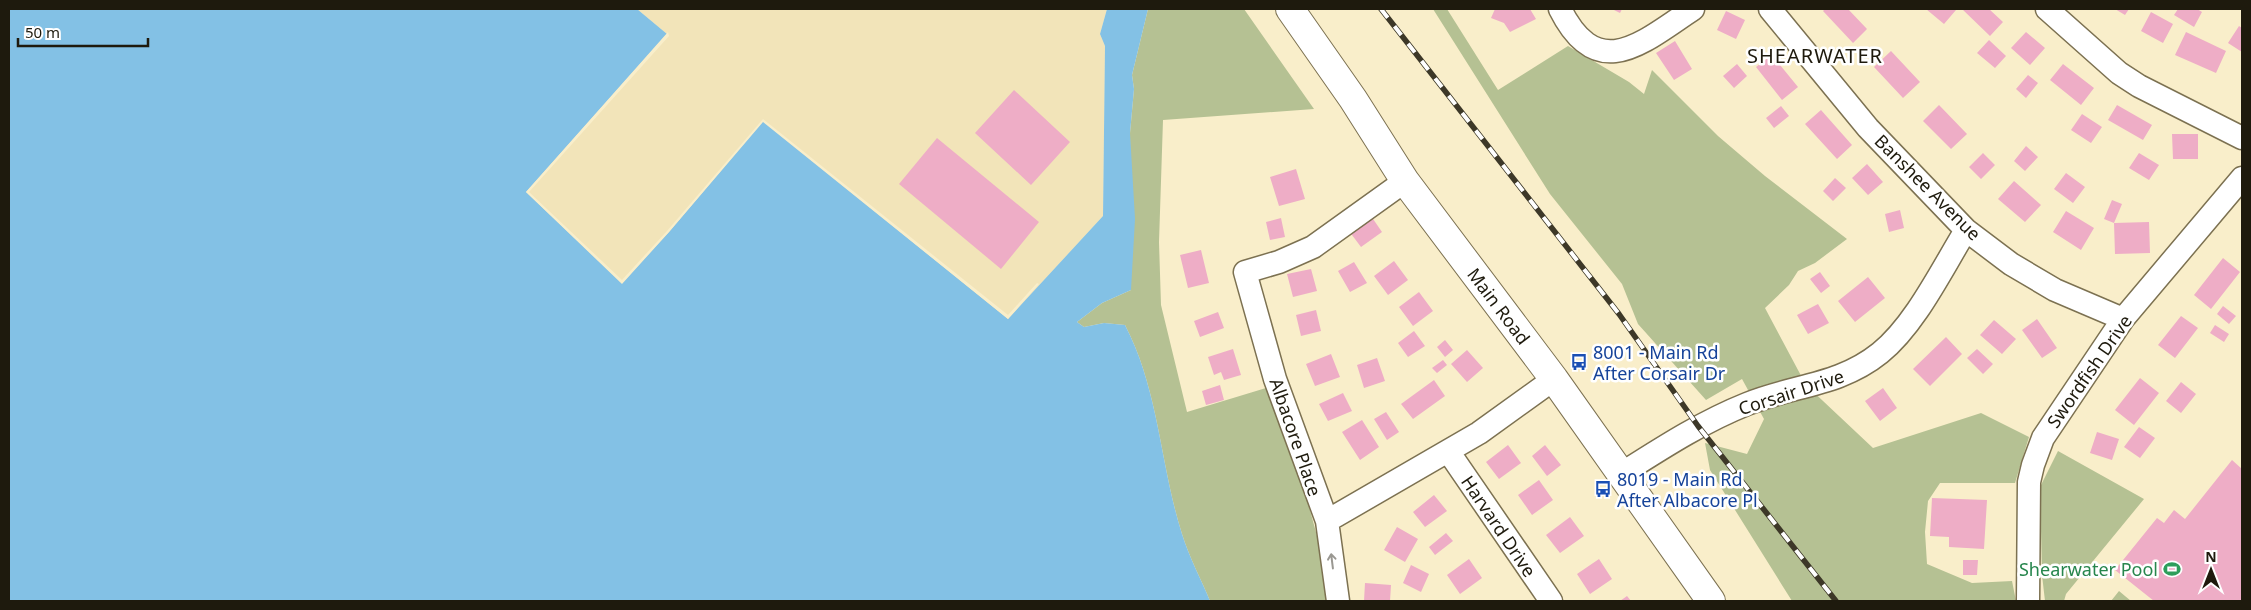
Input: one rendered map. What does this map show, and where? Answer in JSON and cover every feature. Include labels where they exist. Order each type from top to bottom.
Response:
[{"type":"main road","name":"Main Road","points":[[1290,9],[1353,99],[1405,181],[1554,379],[1712,601]]},
{"type":"street","points":[[1560,9],[1568,26],[1586,44],[1609,52],[1629,49],[1650,38],[1693,9]]},
{"type":"street","name":"Banshee Avenue","points":[[1770,9],[1868,128],[1966,230],[2011,264],[2054,290],[2123,319]]},
{"type":"street","points":[[2047,9],[2119,73],[2139,86],[2242,138]]},
{"type":"street","name":"Swordfish Drive","points":[[2028,601],[2027,523],[2029,482],[2032,465],[2043,438],[2123,319],[2242,179]]},
{"type":"street","name":"Albacore Place","points":[[1405,181],[1313,247],[1279,262],[1245,272],[1275,379],[1327,521],[1479,433],[1554,379]]},
{"type":"street","name":"Corsair Drive","points":[[1622,474],[1698,426],[1740,407],[1830,381],[1867,363],[1903,330],[1966,230]]},
{"type":"street","name":"Harvard Drive","points":[[1448,451],[1551,601]]},
{"type":"street","points":[[1327,521],[1338,601]]},
{"type":"shaded area","points":[[637,9],[1107,9],[1100,34],[1105,46],[1103,216],[1008,319],[622,284],[526,192],[667,34]]},
{"type":"green space","points":[[1148,9],[1244,9],[1314,109],[1163,120],[1159,242],[1161,305],[1187,412],[1266,388],[1295,455],[1317,536],[1329,601],[1210,601],[1182,534],[1145,375],[1125,325],[1104,323],[1084,327],[1077,322],[1102,303],[1131,290],[1130,133],[1134,89],[1132,75]]},
{"type":"green space","points":[[1433,9],[1447,9],[1498,90],[1568,46],[1629,82],[1644,94],[1652,70],[1718,136],[1765,176],[1847,239],[1815,263],[1798,271],[1789,285],[1765,308],[1806,385],[1873,448],[1981,413],[2029,437],[2015,483],[1940,483],[1928,501],[1925,532],[1927,564],[1972,583],[2012,581],[2016,601],[1792,601],[1710,470],[1705,443],[1747,454],[1764,419],[1742,379],[1706,400],[1638,324],[1622,284],[1550,194]]},
{"type":"green space","points":[[2058,451],[2144,499],[2066,594],[2064,601],[2045,601],[2042,575],[2040,487]]},
{"type":"green space","points":[[2119,591],[2131,601],[2111,601]]},
{"type":"water","points":[[9,9],[637,9],[667,34],[526,192],[622,283],[669,232],[763,121],[1008,319],[1103,216],[1105,46],[1100,34],[1107,9],[1148,9],[1132,75],[1134,89],[1130,133],[1135,219],[1131,290],[1102,303],[1077,322],[1084,327],[1104,323],[1125,325],[1145,375],[1182,534],[1210,601],[9,601]]},
{"type":"pier","points":[[668,32],[669,36],[529,192],[622,280],[667,231],[763,119],[1008,315],[1037,283],[1039,284],[1008,319],[763,122],[622,284],[526,192]]},
{"type":"building","points":[[1495,9],[1530,9],[1536,19],[1510,32],[1504,23],[1491,18]]},
{"type":"building","points":[[1612,9],[1622,9],[1620,13]]},
{"type":"building","points":[[1825,9],[1848,9],[1867,29],[1853,43],[1823,11]]},
{"type":"building","points":[[1926,9],[1955,9],[1956,10],[1944,24]]},
{"type":"building","points":[[1962,9],[1989,9],[2003,22],[1990,36]]},
{"type":"building","points":[[2115,9],[2129,9],[2125,15]]},
{"type":"building","points":[[2178,9],[2197,9],[2202,12],[2194,27],[2174,15]]},
{"type":"building","points":[[1726,11],[1745,20],[1736,39],[1717,30]]},
{"type":"building","points":[[2151,12],[2173,24],[2163,43],[2141,31]]},
{"type":"building","points":[[2239,26],[2242,28],[2242,52],[2228,43]]},
{"type":"building","points":[[2026,32],[2045,48],[2030,65],[2011,48]]},
{"type":"building","points":[[2186,32],[2226,51],[2216,73],[2175,55]]},
{"type":"building","points":[[1989,40],[2006,56],[1995,68],[1977,53]]},
{"type":"building","points":[[1675,41],[1692,69],[1674,80],[1656,53]]},
{"type":"building","points":[[1891,51],[1920,82],[1903,98],[1874,67]]},
{"type":"building","points":[[1772,55],[1798,87],[1782,100],[1756,67]]},
{"type":"building","points":[[1737,64],[1747,76],[1734,88],[1723,76]]},
{"type":"building","points":[[2063,64],[2094,88],[2081,105],[2050,80]]},
{"type":"building","points":[[2028,75],[2038,83],[2026,98],[2016,89]]},
{"type":"building","points":[[1014,90],[1070,142],[1031,185],[975,133]]},
{"type":"building","points":[[1939,105],[1967,134],[1951,149],[1923,121]]},
{"type":"building","points":[[2117,105],[2152,125],[2143,140],[2108,120]]},
{"type":"building","points":[[1781,106],[1789,116],[1774,128],[1766,118]]},
{"type":"building","points":[[1821,110],[1852,145],[1837,159],[1805,124]]},
{"type":"building","points":[[2082,114],[2102,127],[2091,143],[2071,130]]},
{"type":"building","points":[[2172,134],[2198,134],[2198,159],[2173,159]]},
{"type":"building","points":[[937,138],[1039,222],[1001,269],[899,184]]},
{"type":"building","points":[[2026,146],[2038,157],[2025,171],[2014,161]]},
{"type":"building","points":[[1983,153],[1995,165],[1981,179],[1969,167]]},
{"type":"building","points":[[2139,153],[2159,165],[2149,180],[2129,168]]},
{"type":"building","points":[[1867,164],[1883,182],[1868,195],[1852,178]]},
{"type":"building","points":[[1296,169],[1305,199],[1279,206],[1270,177]]},
{"type":"building","points":[[2066,173],[2085,187],[2073,203],[2054,189]]},
{"type":"building","points":[[1835,178],[1846,188],[1833,201],[1823,191]]},
{"type":"building","points":[[2014,181],[2041,205],[2025,222],[1998,199]]},
{"type":"building","points":[[2112,200],[2122,204],[2114,223],[2104,219]]},
{"type":"building","points":[[1900,210],[1904,228],[1889,232],[1885,214]]},
{"type":"building","points":[[2066,211],[2094,228],[2081,250],[2053,232]]},
{"type":"building","points":[[1371,216],[1382,232],[1361,247],[1349,231]]},
{"type":"building","points":[[1281,218],[1285,237],[1270,240],[1266,222]]},
{"type":"building","points":[[2149,222],[2150,253],[2115,254],[2114,223]]},
{"type":"building","points":[[1201,250],[1209,283],[1188,288],[1180,255]]},
{"type":"building","points":[[2223,258],[2240,272],[2211,309],[2194,295]]},
{"type":"building","points":[[1394,261],[1408,280],[1388,295],[1374,276]]},
{"type":"building","points":[[1354,262],[1367,283],[1350,292],[1338,271]]},
{"type":"building","points":[[1311,269],[1317,291],[1293,297],[1287,274]]},
{"type":"building","points":[[1820,272],[1830,286],[1821,293],[1810,279]]},
{"type":"building","points":[[1868,277],[1885,298],[1855,322],[1838,301]]},
{"type":"building","points":[[1419,292],[1433,311],[1413,326],[1399,307]]},
{"type":"building","points":[[1818,304],[1829,323],[1808,334],[1797,315]]},
{"type":"building","points":[[2223,306],[2236,316],[2229,324],[2217,314]]},
{"type":"building","points":[[1316,310],[1321,331],[1301,336],[1296,315]]},
{"type":"building","points":[[1218,312],[1224,328],[1200,337],[1194,321]]},
{"type":"building","points":[[2181,316],[2198,328],[2175,358],[2158,345]]},
{"type":"building","points":[[2037,319],[2057,348],[2042,358],[2022,330]]},
{"type":"building","points":[[1994,320],[2016,339],[2002,354],[1980,335]]},
{"type":"building","points":[[2215,325],[2229,334],[2224,342],[2210,333]]},
{"type":"building","points":[[1414,331],[1425,346],[1408,357],[1398,343]]},
{"type":"building","points":[[1946,337],[1962,354],[1930,386],[1913,369]]},
{"type":"building","points":[[1445,340],[1453,350],[1445,357],[1437,347]]},
{"type":"building","points":[[1233,349],[1241,375],[1224,380],[1221,372],[1214,375],[1208,357]]},
{"type":"building","points":[[1977,349],[1993,364],[1983,374],[1967,358]]},
{"type":"building","points":[[1467,350],[1483,368],[1467,382],[1451,364]]},
{"type":"building","points":[[1331,354],[1340,377],[1315,386],[1306,364]]},
{"type":"building","points":[[1377,358],[1385,381],[1364,388],[1357,365]]},
{"type":"building","points":[[1443,360],[1447,365],[1437,373],[1432,368]]},
{"type":"building","points":[[2140,378],[2159,393],[2134,425],[2115,410]]},
{"type":"building","points":[[1434,380],[1445,396],[1413,419],[1401,404]]},
{"type":"building","points":[[2181,382],[2196,394],[2181,413],[2166,401]]},
{"type":"building","points":[[1220,385],[1224,400],[1206,405],[1202,391]]},
{"type":"building","points":[[1883,388],[1897,408],[1880,421],[1865,401]]},
{"type":"building","points":[[1343,393],[1352,411],[1328,421],[1319,404]]},
{"type":"building","points":[[1386,412],[1399,432],[1387,440],[1374,419]]},
{"type":"building","points":[[1362,420],[1379,447],[1360,460],[1342,432]]},
{"type":"building","points":[[2139,427],[2155,438],[2140,458],[2124,447]]},
{"type":"building","points":[[2097,432],[2119,439],[2112,460],[2090,453]]},
{"type":"building","points":[[1508,445],[1521,463],[1499,479],[1486,462]]},
{"type":"building","points":[[1545,445],[1561,465],[1547,476],[1532,456]]},
{"type":"building","points":[[2232,460],[2242,469],[2242,601],[2154,601],[2115,570],[2157,518],[2164,523],[2174,510],[2185,519]]},
{"type":"building","points":[[1539,480],[1553,500],[1532,515],[1518,495]]},
{"type":"building","points":[[1434,495],[1447,511],[1425,527],[1413,512]]},
{"type":"building","points":[[1932,498],[1987,500],[1984,549],[1949,547],[1949,537],[1930,536]]},
{"type":"building","points":[[1570,517],[1584,536],[1560,553],[1546,535]]},
{"type":"building","points":[[1397,527],[1418,539],[1405,562],[1384,550]]},
{"type":"building","points":[[1446,533],[1453,541],[1435,555],[1429,547]]},
{"type":"building","points":[[1469,559],[1482,578],[1460,594],[1447,575]]},
{"type":"building","points":[[1599,559],[1612,579],[1590,594],[1577,574]]},
{"type":"building","points":[[1963,560],[1978,560],[1977,575],[1963,575]]},
{"type":"building","points":[[1411,565],[1429,574],[1421,592],[1403,583]]},
{"type":"building","points":[[1365,583],[1391,585],[1390,601],[1364,601]]},
{"type":"building","points":[[1627,596],[1631,601],[1620,601]]},
{"type":"railway","points":[[1381,9],[1619,314],[1698,426],[1836,601]]},
{"type":"place","name":"8001 - Main Rd After Corsair Dr","points":[[1579,362]]},
{"type":"place","name":"8019 - Main Rd After Albacore Pl","points":[[1603,489]]},
{"type":"place","name":"Shearwater Pool","points":[[2172,569]]},
{"type":"district","name":"SHEARWATER","points":[[1815,55]]}]
